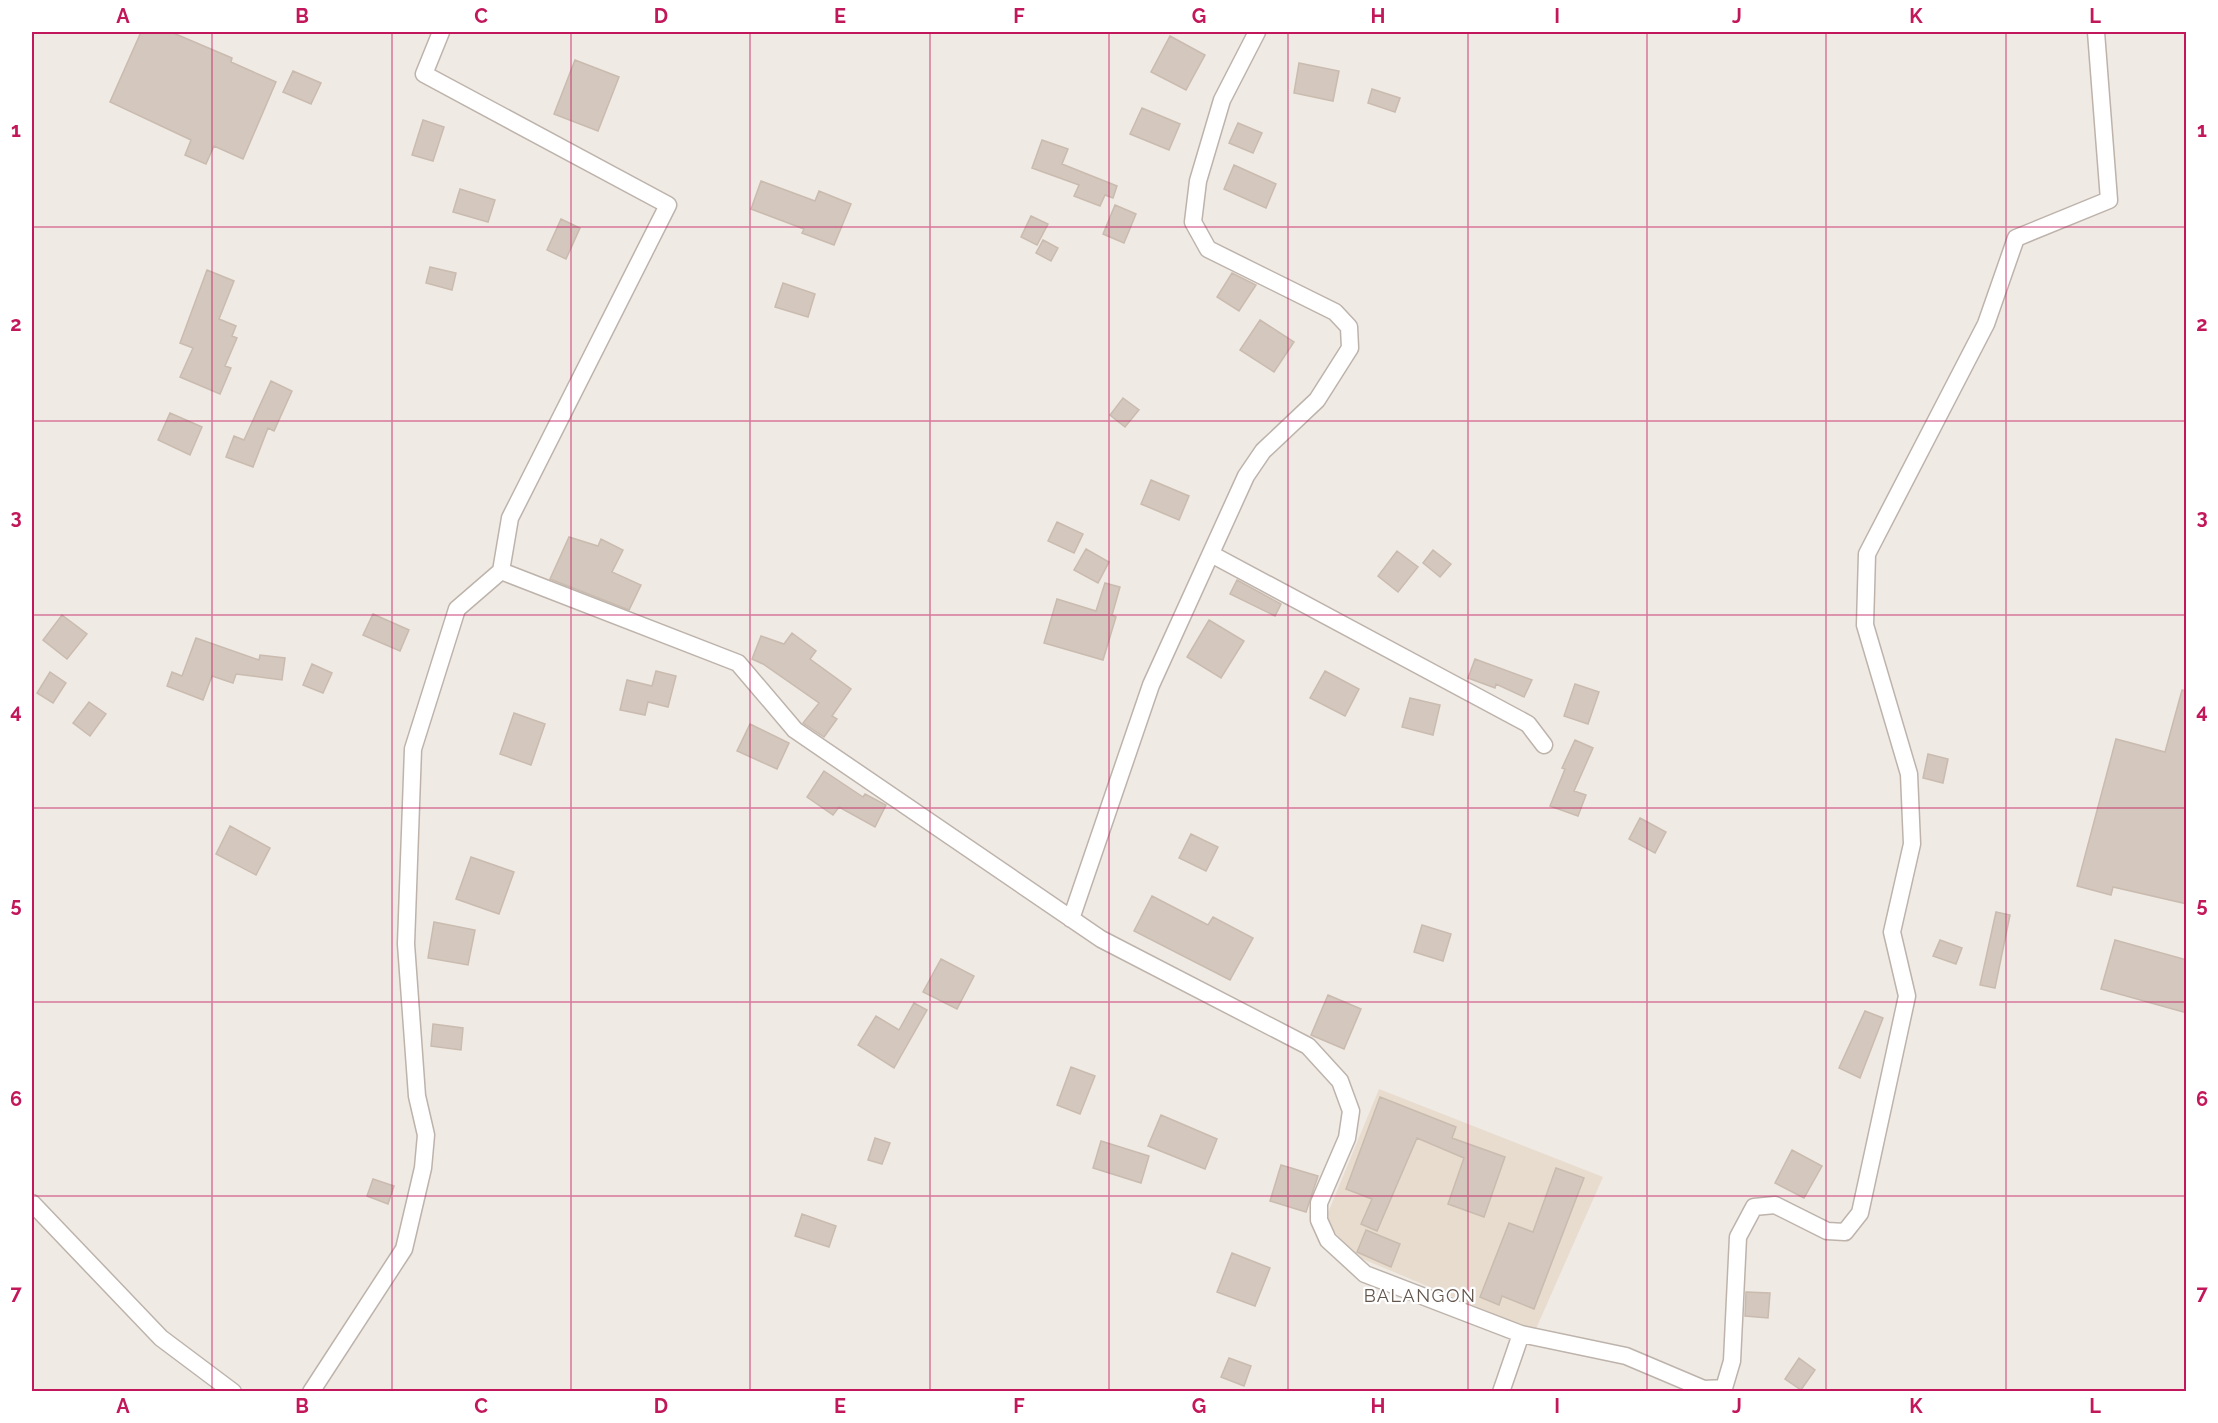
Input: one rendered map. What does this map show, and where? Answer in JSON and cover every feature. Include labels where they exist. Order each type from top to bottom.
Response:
[{"type":"street","points":[[311,1392],[404,1249],[423,1168],[426,1135],[417,1096],[406,944],[412,749],[457,609],[501,571],[510,518],[668,206],[424,74],[441,32]]},
{"type":"street","points":[[1071,919],[1151,685],[1246,476],[1263,451],[1317,400],[1350,348],[1349,327],[1335,312],[1208,249],[1193,222],[1198,181],[1222,100],[1257,32]]},
{"type":"street","points":[[501,571],[738,663],[795,730],[1071,919],[1101,939],[1308,1046],[1340,1081],[1351,1111],[1347,1138],[1319,1203],[1319,1220],[1328,1240],[1365,1274],[1521,1334],[1626,1356],[1704,1389],[1724,1388],[1732,1360],[1738,1237],[1754,1207],[1775,1205],[1827,1231],[1845,1232],[1860,1213],[1907,996],[1892,932],[1912,844],[1909,774],[1865,625],[1867,554],[1986,324],[2016,238],[2109,200],[2096,32]]},
{"type":"street","points":[[1210,554],[1528,724],[1544,745]]},
{"type":"street","points":[[32,1203],[161,1338],[233,1392]]},
{"type":"street","points":[[1501,1392],[1521,1334]]},
{"type":"shaded area","points":[[1379,1089],[1603,1177],[1535,1331],[1353,1255],[1325,1220]]},
{"type":"building","points":[[141,32],[171,32],[232,58],[231,62],[276,82],[243,159],[214,146],[206,164],[185,155],[191,140],[110,102]]},
{"type":"building","points":[[1170,36],[1205,55],[1186,90],[1151,72]]},
{"type":"building","points":[[575,60],[619,77],[598,131],[554,114]]},
{"type":"building","points":[[1299,63],[1339,71],[1333,101],[1294,93]]},
{"type":"building","points":[[293,71],[321,83],[311,104],[283,92]]},
{"type":"building","points":[[1372,89],[1400,98],[1395,112],[1368,103]]},
{"type":"building","points":[[1142,108],[1180,124],[1169,150],[1130,134]]},
{"type":"building","points":[[423,120],[444,127],[433,161],[412,155]]},
{"type":"building","points":[[1238,123],[1262,133],[1253,153],[1229,143]]},
{"type":"building","points":[[1042,140],[1068,149],[1062,164],[1117,186],[1113,198],[1105,195],[1100,206],[1074,196],[1079,185],[1032,168]]},
{"type":"building","points":[[1234,165],[1276,184],[1266,208],[1224,189]]},
{"type":"building","points":[[761,181],[815,201],[819,191],[851,204],[834,245],[802,233],[804,229],[751,209]]},
{"type":"building","points":[[460,189],[495,200],[488,222],[453,212]]},
{"type":"building","points":[[1115,205],[1136,214],[1124,243],[1103,234]]},
{"type":"building","points":[[1031,216],[1048,224],[1037,245],[1021,237]]},
{"type":"building","points":[[561,219],[580,228],[566,259],[547,250]]},
{"type":"building","points":[[1043,240],[1058,248],[1051,261],[1036,253]]},
{"type":"building","points":[[430,267],[456,273],[452,290],[426,283]]},
{"type":"building","points":[[207,270],[234,281],[219,319],[236,326],[232,336],[237,338],[225,366],[231,368],[220,394],[180,377],[193,348],[180,343]]},
{"type":"building","points":[[1232,273],[1256,285],[1239,311],[1217,297]]},
{"type":"building","points":[[783,283],[815,294],[808,317],[775,307]]},
{"type":"building","points":[[1260,320],[1294,342],[1274,372],[1240,350]]},
{"type":"building","points":[[271,381],[292,391],[274,431],[268,428],[253,467],[226,457],[234,436],[244,440]]},
{"type":"building","points":[[1123,398],[1139,410],[1125,427],[1110,415]]},
{"type":"building","points":[[170,413],[202,427],[190,455],[158,440]]},
{"type":"building","points":[[1151,480],[1189,496],[1179,520],[1141,504]]},
{"type":"building","points":[[1057,522],[1083,534],[1074,553],[1048,541]]},
{"type":"building","points":[[569,537],[598,546],[601,539],[623,550],[612,572],[641,585],[629,610],[550,579]]},
{"type":"building","points":[[1086,549],[1109,562],[1098,583],[1074,570]]},
{"type":"building","points":[[1433,550],[1451,564],[1440,577],[1423,563]]},
{"type":"building","points":[[1397,551],[1418,567],[1398,592],[1378,576]]},
{"type":"building","points":[[1237,580],[1281,604],[1275,616],[1230,594]]},
{"type":"building","points":[[1105,583],[1120,587],[1112,615],[1116,617],[1103,660],[1044,643],[1057,599],[1096,611]]},
{"type":"building","points":[[373,614],[409,630],[400,651],[363,635]]},
{"type":"building","points":[[62,615],[87,634],[67,659],[43,640]]},
{"type":"building","points":[[1209,620],[1244,641],[1221,678],[1187,657]]},
{"type":"building","points":[[792,633],[816,651],[810,659],[851,689],[832,716],[837,719],[824,737],[803,723],[819,703],[763,664],[752,659],[761,636],[784,644]]},
{"type":"building","points":[[196,638],[259,660],[260,655],[285,658],[282,680],[236,674],[233,683],[212,676],[203,700],[167,686],[172,672],[182,676]]},
{"type":"building","points":[[1475,659],[1532,680],[1524,697],[1496,684],[1495,688],[1468,678]]},
{"type":"building","points":[[312,664],[332,673],[323,693],[303,685]]},
{"type":"building","points":[[656,671],[676,676],[668,707],[648,702],[645,715],[620,710],[627,680],[652,686]]},
{"type":"building","points":[[1325,671],[1359,689],[1345,716],[1310,698]]},
{"type":"building","points":[[50,672],[66,683],[53,703],[37,693]]},
{"type":"building","points":[[1575,684],[1599,692],[1588,724],[1564,716]]},
{"type":"building","points":[[2182,690],[2187,691],[2187,904],[2113,887],[2111,895],[2077,886],[2116,739],[2165,752]]},
{"type":"building","points":[[1410,698],[1440,705],[1433,735],[1402,727]]},
{"type":"building","points":[[89,702],[106,714],[90,736],[73,723]]},
{"type":"building","points":[[514,713],[545,724],[531,765],[500,754]]},
{"type":"building","points":[[750,724],[789,743],[777,769],[737,751]]},
{"type":"building","points":[[1575,740],[1593,748],[1574,791],[1586,795],[1578,816],[1550,806],[1565,769],[1562,768]]},
{"type":"building","points":[[1928,754],[1948,759],[1943,783],[1923,778]]},
{"type":"building","points":[[824,771],[863,797],[865,794],[886,805],[875,827],[839,807],[833,815],[807,797]]},
{"type":"building","points":[[1640,818],[1666,832],[1655,853],[1629,839]]},
{"type":"building","points":[[230,826],[270,848],[256,875],[216,854]]},
{"type":"building","points":[[1191,834],[1218,847],[1206,871],[1179,858]]},
{"type":"building","points":[[471,857],[514,872],[499,914],[456,899]]},
{"type":"building","points":[[1152,896],[1208,925],[1213,917],[1253,938],[1230,980],[1134,931]]},
{"type":"building","points":[[1996,912],[2010,915],[1995,988],[1980,985]]},
{"type":"building","points":[[434,922],[475,930],[468,965],[428,958]]},
{"type":"building","points":[[1422,925],[1451,934],[1443,961],[1414,952]]},
{"type":"building","points":[[1940,940],[1962,948],[1956,964],[1933,956]]},
{"type":"building","points":[[2115,940],[2187,960],[2187,1013],[2101,989]]},
{"type":"building","points":[[941,959],[974,976],[957,1009],[923,992]]},
{"type":"building","points":[[1328,995],[1361,1009],[1344,1049],[1311,1035]]},
{"type":"building","points":[[914,1003],[927,1010],[894,1068],[858,1045],[876,1016],[899,1030]]},
{"type":"building","points":[[1865,1011],[1883,1018],[1860,1078],[1839,1068]]},
{"type":"building","points":[[433,1024],[463,1028],[461,1050],[431,1046]]},
{"type":"building","points":[[1071,1067],[1095,1076],[1080,1114],[1057,1105]]},
{"type":"building","points":[[1380,1097],[1456,1127],[1452,1138],[1505,1157],[1484,1217],[1448,1204],[1464,1158],[1417,1138],[1377,1231],[1361,1224],[1372,1199],[1346,1189]]},
{"type":"building","points":[[1161,1115],[1217,1139],[1205,1169],[1148,1146]]},
{"type":"building","points":[[875,1138],[890,1143],[882,1164],[868,1160]]},
{"type":"building","points":[[1101,1141],[1149,1156],[1141,1183],[1093,1168]]},
{"type":"building","points":[[1792,1150],[1822,1166],[1804,1198],[1775,1183]]},
{"type":"building","points":[[1281,1165],[1318,1176],[1306,1212],[1270,1201]]},
{"type":"building","points":[[1556,1168],[1584,1178],[1534,1309],[1502,1296],[1499,1305],[1480,1297],[1509,1223],[1533,1232]]},
{"type":"building","points":[[373,1179],[394,1186],[388,1204],[367,1196]]},
{"type":"building","points":[[802,1214],[836,1226],[829,1247],[795,1236]]},
{"type":"building","points":[[1366,1230],[1400,1244],[1391,1267],[1357,1252]]},
{"type":"building","points":[[1232,1253],[1270,1268],[1255,1306],[1217,1292]]},
{"type":"building","points":[[1746,1292],[1770,1293],[1768,1318],[1745,1316]]},
{"type":"building","points":[[1229,1358],[1251,1366],[1244,1386],[1221,1377]]},
{"type":"building","points":[[1799,1358],[1815,1370],[1801,1390],[1785,1379]]},
{"type":"district","name":"BALANGON","points":[[1420,1295]]}]
